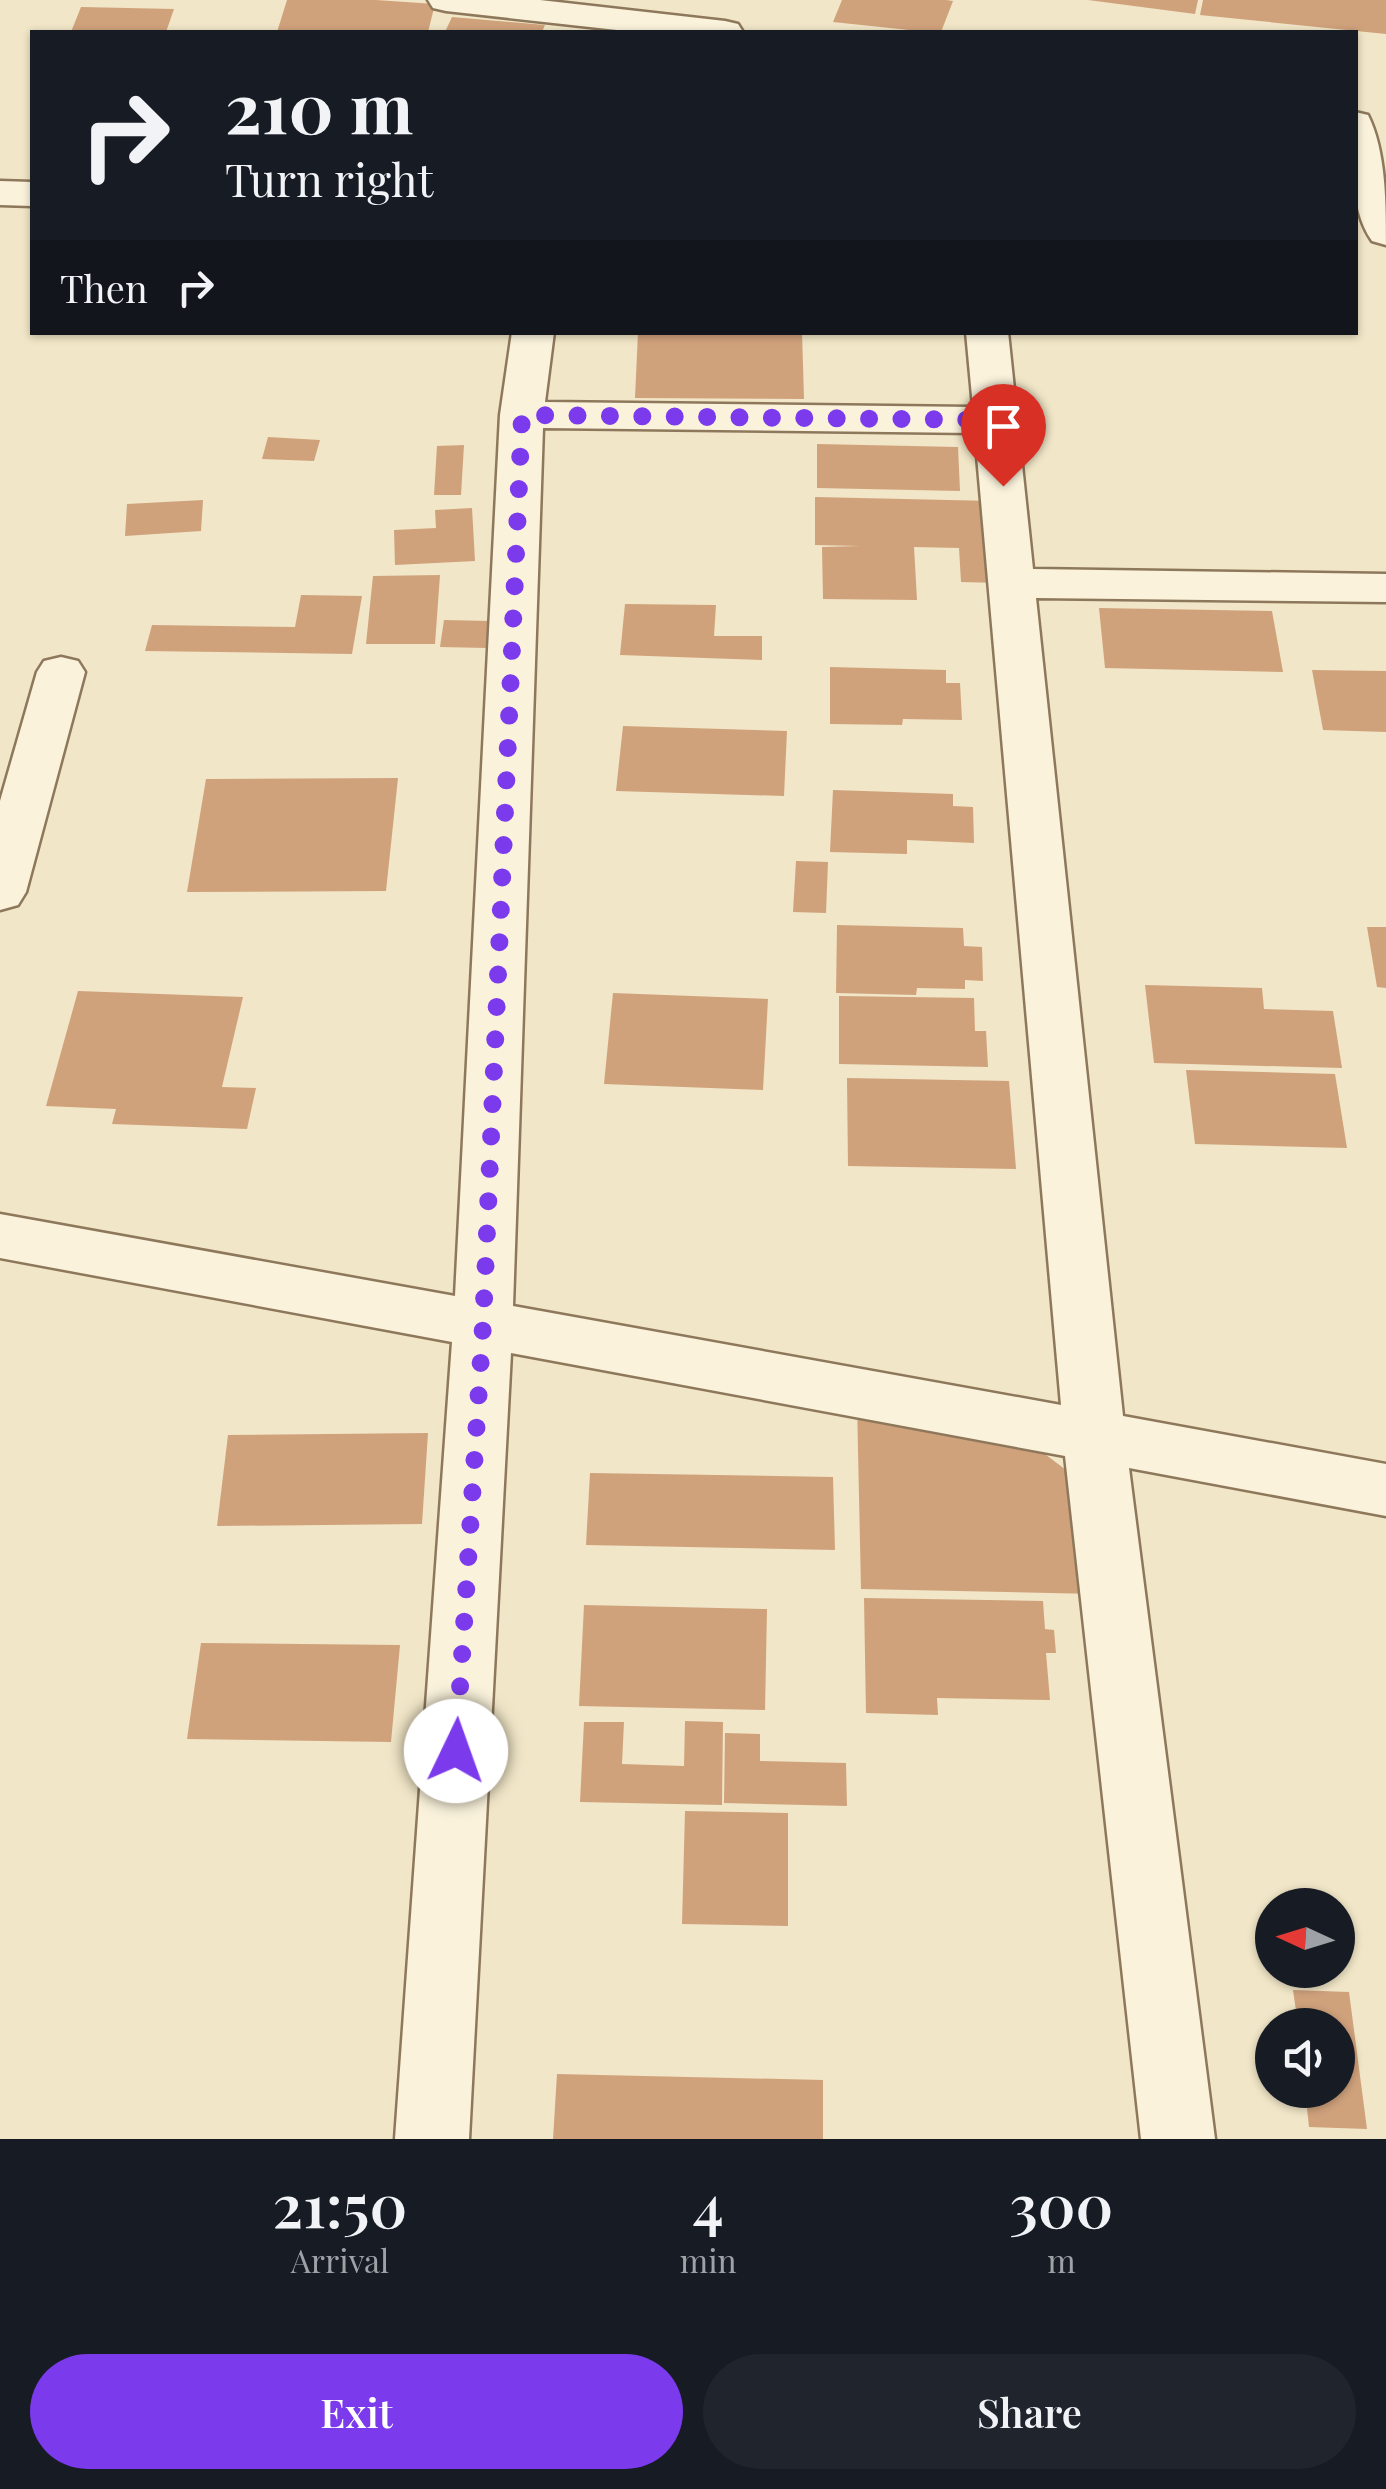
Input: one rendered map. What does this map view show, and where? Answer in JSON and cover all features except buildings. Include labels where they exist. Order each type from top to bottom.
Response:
[{"type":"street","points":[[446,0],[709,30]]},
{"type":"street","points":[[1358,107],[1386,110]]},
{"type":"street","points":[[1358,134],[1386,233]]},
{"type":"street","points":[[0,193],[30,194]]},
{"type":"street","points":[[432,2139],[483,1325],[522,415],[533,335]]},
{"type":"street","points":[[986,335],[1014,583],[1094,1436],[1178,2139]]},
{"type":"street","points":[[522,415],[996,420]]},
{"type":"street","points":[[1014,583],[1386,588]]},
{"type":"street","points":[[0,892],[61,672]]},
{"type":"street","points":[[0,1236],[1386,1490]]},
{"type":"route","points":[[456,1751],[483,1325],[522,415],[996,420],[1003,486]]}]
